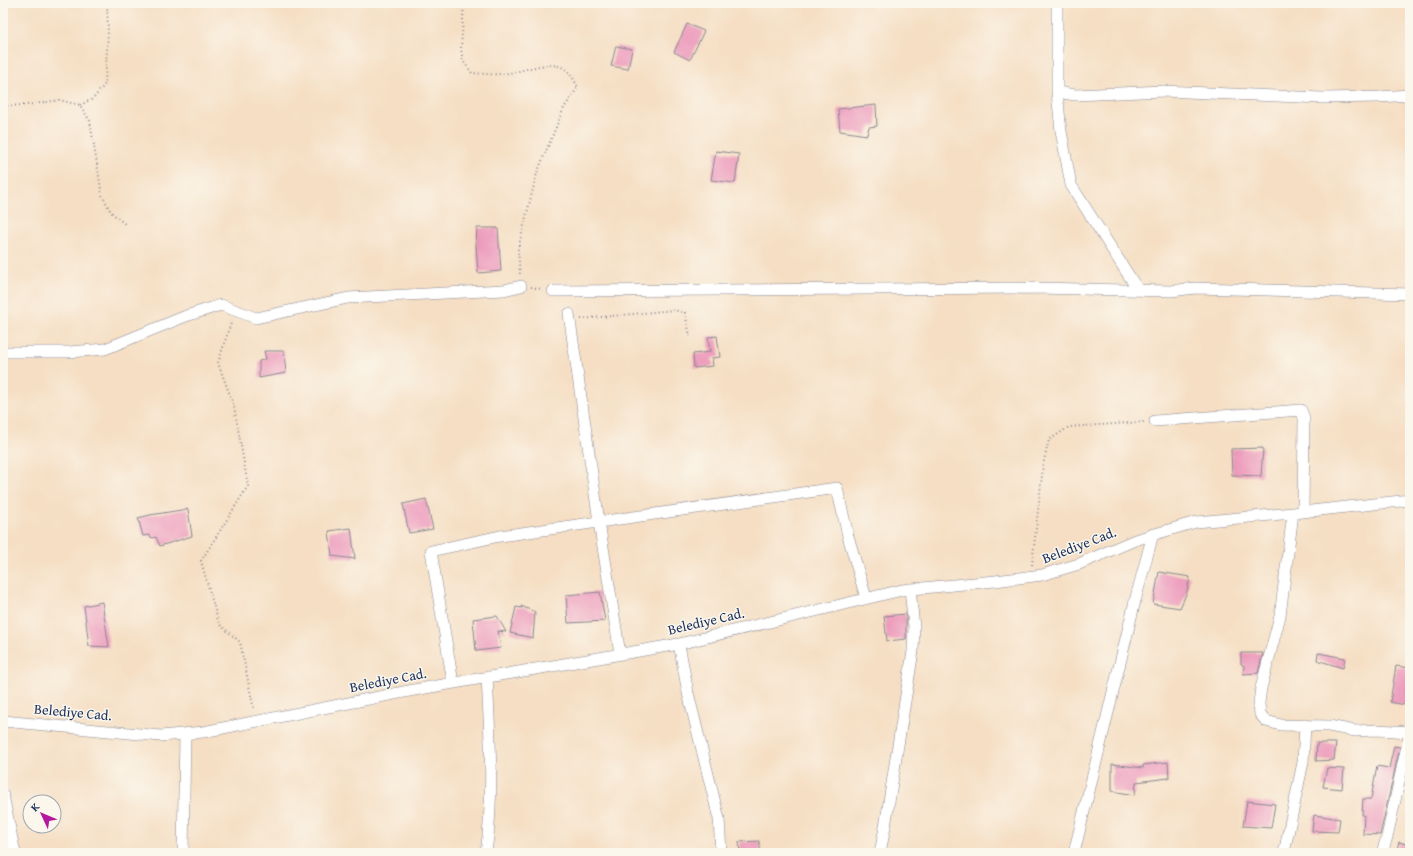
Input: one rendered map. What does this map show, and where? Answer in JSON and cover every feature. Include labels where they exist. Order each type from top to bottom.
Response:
[{"type":"street","points":[[1057,3],[1057,92],[1061,131],[1071,184],[1138,290]]},
{"type":"street","points":[[1057,92],[1075,95],[1163,91],[1322,98],[1410,95]]},
{"type":"street","points":[[3,352],[70,352],[105,349],[186,316],[221,305],[256,318],[348,298],[504,290],[521,286]]},
{"type":"street","points":[[552,291],[1028,288],[1171,291],[1195,288],[1410,294]]},
{"type":"street","points":[[570,317],[599,522],[620,654]]},
{"type":"street","points":[[1154,421],[1301,410],[1304,418],[1298,513],[1280,616],[1261,688],[1259,704],[1260,714],[1266,721],[1281,725],[1328,726],[1354,731],[1377,730],[1410,732],[1387,837],[1382,853]]},
{"type":"street","points":[[453,683],[432,551],[500,536],[694,507],[837,488],[848,536],[866,598]]},
{"type":"street","name":"Belediye Cad.","points":[[3,721],[80,727],[161,736],[203,732],[453,683],[679,644],[866,598],[910,589],[1042,575],[1079,564],[1135,540],[1196,522],[1298,513],[1410,500]]},
{"type":"street","points":[[1074,853],[1153,534]]},
{"type":"street","points":[[880,853],[913,652],[914,626],[910,589]]},
{"type":"street","points":[[679,644],[688,693],[719,819],[721,853]]},
{"type":"street","points":[[486,853],[491,747],[487,677]]},
{"type":"street","points":[[1284,853],[1303,762],[1305,725]]},
{"type":"street","points":[[183,853],[185,734]]},
{"type":"street","points":[[3,795],[15,853]]},
{"type":"path","points":[[3,106],[27,105],[59,100],[80,105],[93,99],[105,84],[108,3]]},
{"type":"path","points":[[464,3],[461,49],[463,61],[472,73],[508,73],[543,66],[562,67],[572,76],[578,87],[564,108],[537,173],[518,249],[521,286],[552,291]]},
{"type":"path","points":[[80,105],[90,121],[102,194],[111,212],[126,225]]},
{"type":"path","points":[[235,310],[218,363],[234,406],[248,486],[201,561],[219,624],[240,642],[256,721]]},
{"type":"path","points":[[570,317],[674,310],[686,313],[690,336]]},
{"type":"path","points":[[1031,577],[1042,465],[1049,440],[1069,427],[1154,421]]},
{"type":"building","points":[[687,24],[704,31],[690,60],[674,52]]},
{"type":"building","points":[[616,46],[632,49],[628,69],[611,66]]},
{"type":"building","points":[[876,105],[877,126],[869,127],[867,135],[840,131],[838,109]]},
{"type":"building","points":[[716,151],[739,154],[735,183],[711,180]]},
{"type":"building","points":[[477,228],[498,228],[501,271],[478,273],[476,244]]},
{"type":"building","points":[[717,336],[720,357],[712,358],[713,366],[694,368],[693,354],[710,352],[708,337]]},
{"type":"building","points":[[264,351],[284,351],[286,373],[259,378],[259,361],[266,359]]},
{"type":"building","points":[[1263,448],[1261,476],[1232,475],[1231,449]]},
{"type":"building","points":[[426,499],[433,529],[409,533],[403,504]]},
{"type":"building","points":[[188,509],[192,536],[160,546],[156,537],[152,538],[149,535],[143,536],[138,518]]},
{"type":"building","points":[[351,528],[355,559],[332,556],[329,531]]},
{"type":"building","points":[[1159,572],[1190,577],[1187,592],[1180,608],[1153,604]]},
{"type":"building","points":[[600,592],[605,621],[568,623],[566,595]]},
{"type":"building","points":[[102,602],[109,647],[89,646],[84,606]]},
{"type":"building","points":[[521,606],[535,612],[533,638],[510,633],[516,607],[522,608]]},
{"type":"building","points":[[906,614],[906,639],[887,641],[884,616]]},
{"type":"building","points":[[497,616],[506,632],[498,631],[501,648],[476,651],[473,619]]},
{"type":"building","points":[[1241,653],[1263,653],[1258,673],[1243,674],[1244,666],[1241,664]]},
{"type":"building","points":[[1318,653],[1345,658],[1343,668],[1317,660]]},
{"type":"building","points":[[1396,666],[1410,668],[1410,706],[1390,702]]},
{"type":"building","points":[[1317,743],[1336,743],[1334,760],[1316,761]]},
{"type":"building","points":[[1394,746],[1400,747],[1380,835],[1363,834],[1363,799],[1371,799],[1377,766],[1389,768]]},
{"type":"building","points":[[1168,762],[1169,778],[1136,782],[1135,795],[1112,791],[1112,764],[1143,768],[1143,765]]},
{"type":"building","points":[[1327,768],[1344,769],[1342,789],[1323,787]]},
{"type":"building","points":[[1247,801],[1275,804],[1271,828],[1243,826]]},
{"type":"building","points":[[1314,815],[1340,819],[1338,832],[1312,831]]},
{"type":"building","points":[[759,841],[761,853],[740,853],[739,842]]},
{"type":"building","points":[[1399,842],[1410,845],[1410,853],[1396,853]]}]
